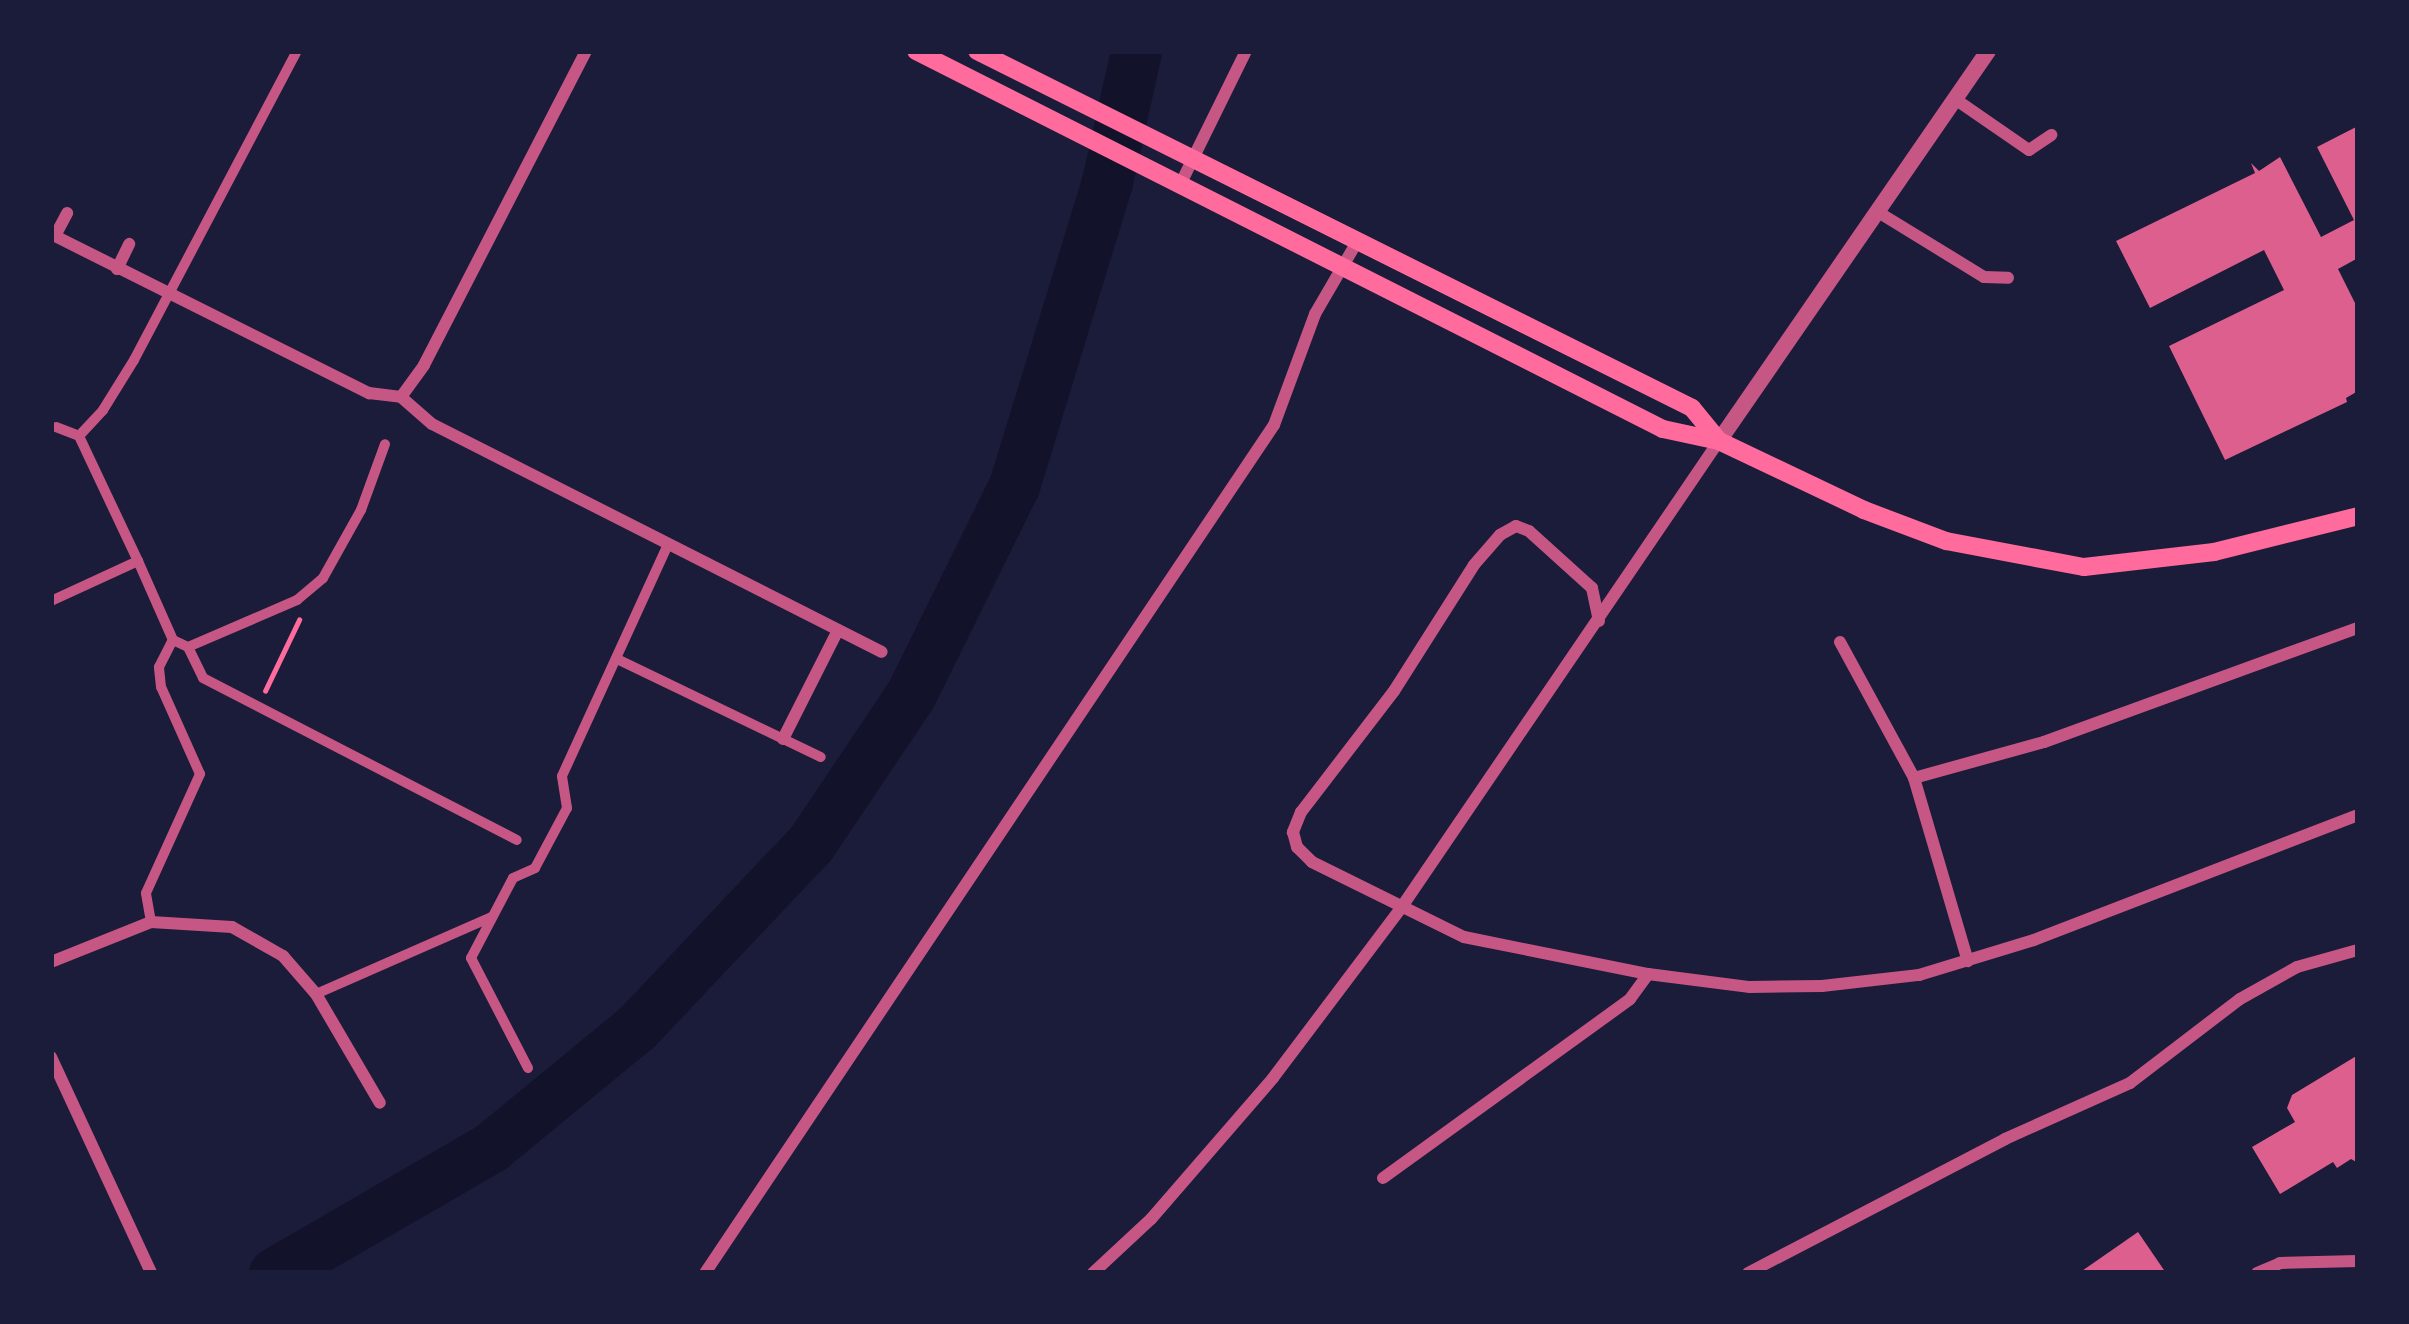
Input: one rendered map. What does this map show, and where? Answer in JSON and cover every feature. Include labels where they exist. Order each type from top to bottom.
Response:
[{"type":"main road","points":[[916,51],[1664,428],[1719,441],[1946,541],[2084,567],[2214,552],[2358,516]]},
{"type":"main road","points":[[977,51],[1692,408],[1719,441]]},
{"type":"street","points":[[79,436],[103,410],[139,348],[297,51]]},
{"type":"street","points":[[401,397],[424,365],[586,51]]},
{"type":"street","points":[[1180,185],[1246,51]]},
{"type":"street","points":[[1093,1273],[1151,1219],[1273,1078],[1401,908],[1988,51]]},
{"type":"street","points":[[1955,99],[2029,150],[2051,135]]},
{"type":"street","points":[[1878,212],[1984,277],[2008,278]]},
{"type":"street","points":[[67,213],[53,235],[369,393],[401,397],[432,424],[882,652]]},
{"type":"street","points":[[705,1273],[1274,425],[1315,314],[1358,240]]},
{"type":"street","points":[[116,269],[129,244]]},
{"type":"street","points":[[56,427],[79,436],[172,640],[188,647],[203,678],[517,840]]},
{"type":"street","points":[[188,647],[297,600],[322,578],[361,510],[386,444]]},
{"type":"street","points":[[1599,621],[1592,588],[1529,531],[1516,526],[1500,535],[1461,585],[1394,691],[1301,812],[1293,832],[1297,848],[1312,862],[1464,937],[1648,974],[1750,987],[1822,986],[1919,975],[1968,961],[2358,815]]},
{"type":"street","points":[[527,1069],[471,958],[513,878],[536,868],[567,808],[562,776],[668,544]]},
{"type":"street","points":[[51,601],[139,562]]},
{"type":"street","points":[[1914,778],[2044,742],[2358,628]]},
{"type":"street","points":[[783,739],[838,630]]},
{"type":"street","points":[[151,922],[146,893],[200,774],[160,686],[159,668],[172,640]]},
{"type":"street","points":[[1840,643],[1914,778],[1968,961]]},
{"type":"street","points":[[617,659],[820,757]]},
{"type":"street","points":[[316,994],[491,917]]},
{"type":"street","points":[[51,962],[151,922],[186,920],[244,932],[283,956],[316,994],[380,1102]]},
{"type":"street","points":[[1748,1273],[2005,1139],[2130,1083],[2240,1000],[2297,967],[2358,950]]},
{"type":"street","points":[[1383,1178],[1630,999],[1648,974]]},
{"type":"street","points":[[51,1057],[152,1272]]},
{"type":"street","points":[[2257,1273],[2280,1264],[2358,1261]]},
{"type":"path","points":[[256,707],[322,578]]},
{"type":"building","points":[[2358,126],[2358,258],[2338,269],[2358,309],[2358,391],[2347,402],[2225,460],[2169,346],[2284,290],[2264,250],[2150,308],[2116,241],[2255,173],[2251,163],[2259,171],[2280,157],[2321,237],[2354,220],[2317,147]]},
{"type":"building","points":[[2358,1055],[2358,1163],[2351,1159],[2337,1168],[2333,1162],[2280,1194],[2252,1147],[2295,1122],[2287,1108],[2292,1095]]},
{"type":"building","points":[[2138,1232],[2166,1273],[2079,1273]]},
{"type":"waterway","points":[[274,1273],[491,1147],[637,1027],[811,843],[911,694],[1014,486],[1107,182],[1136,51]]}]
